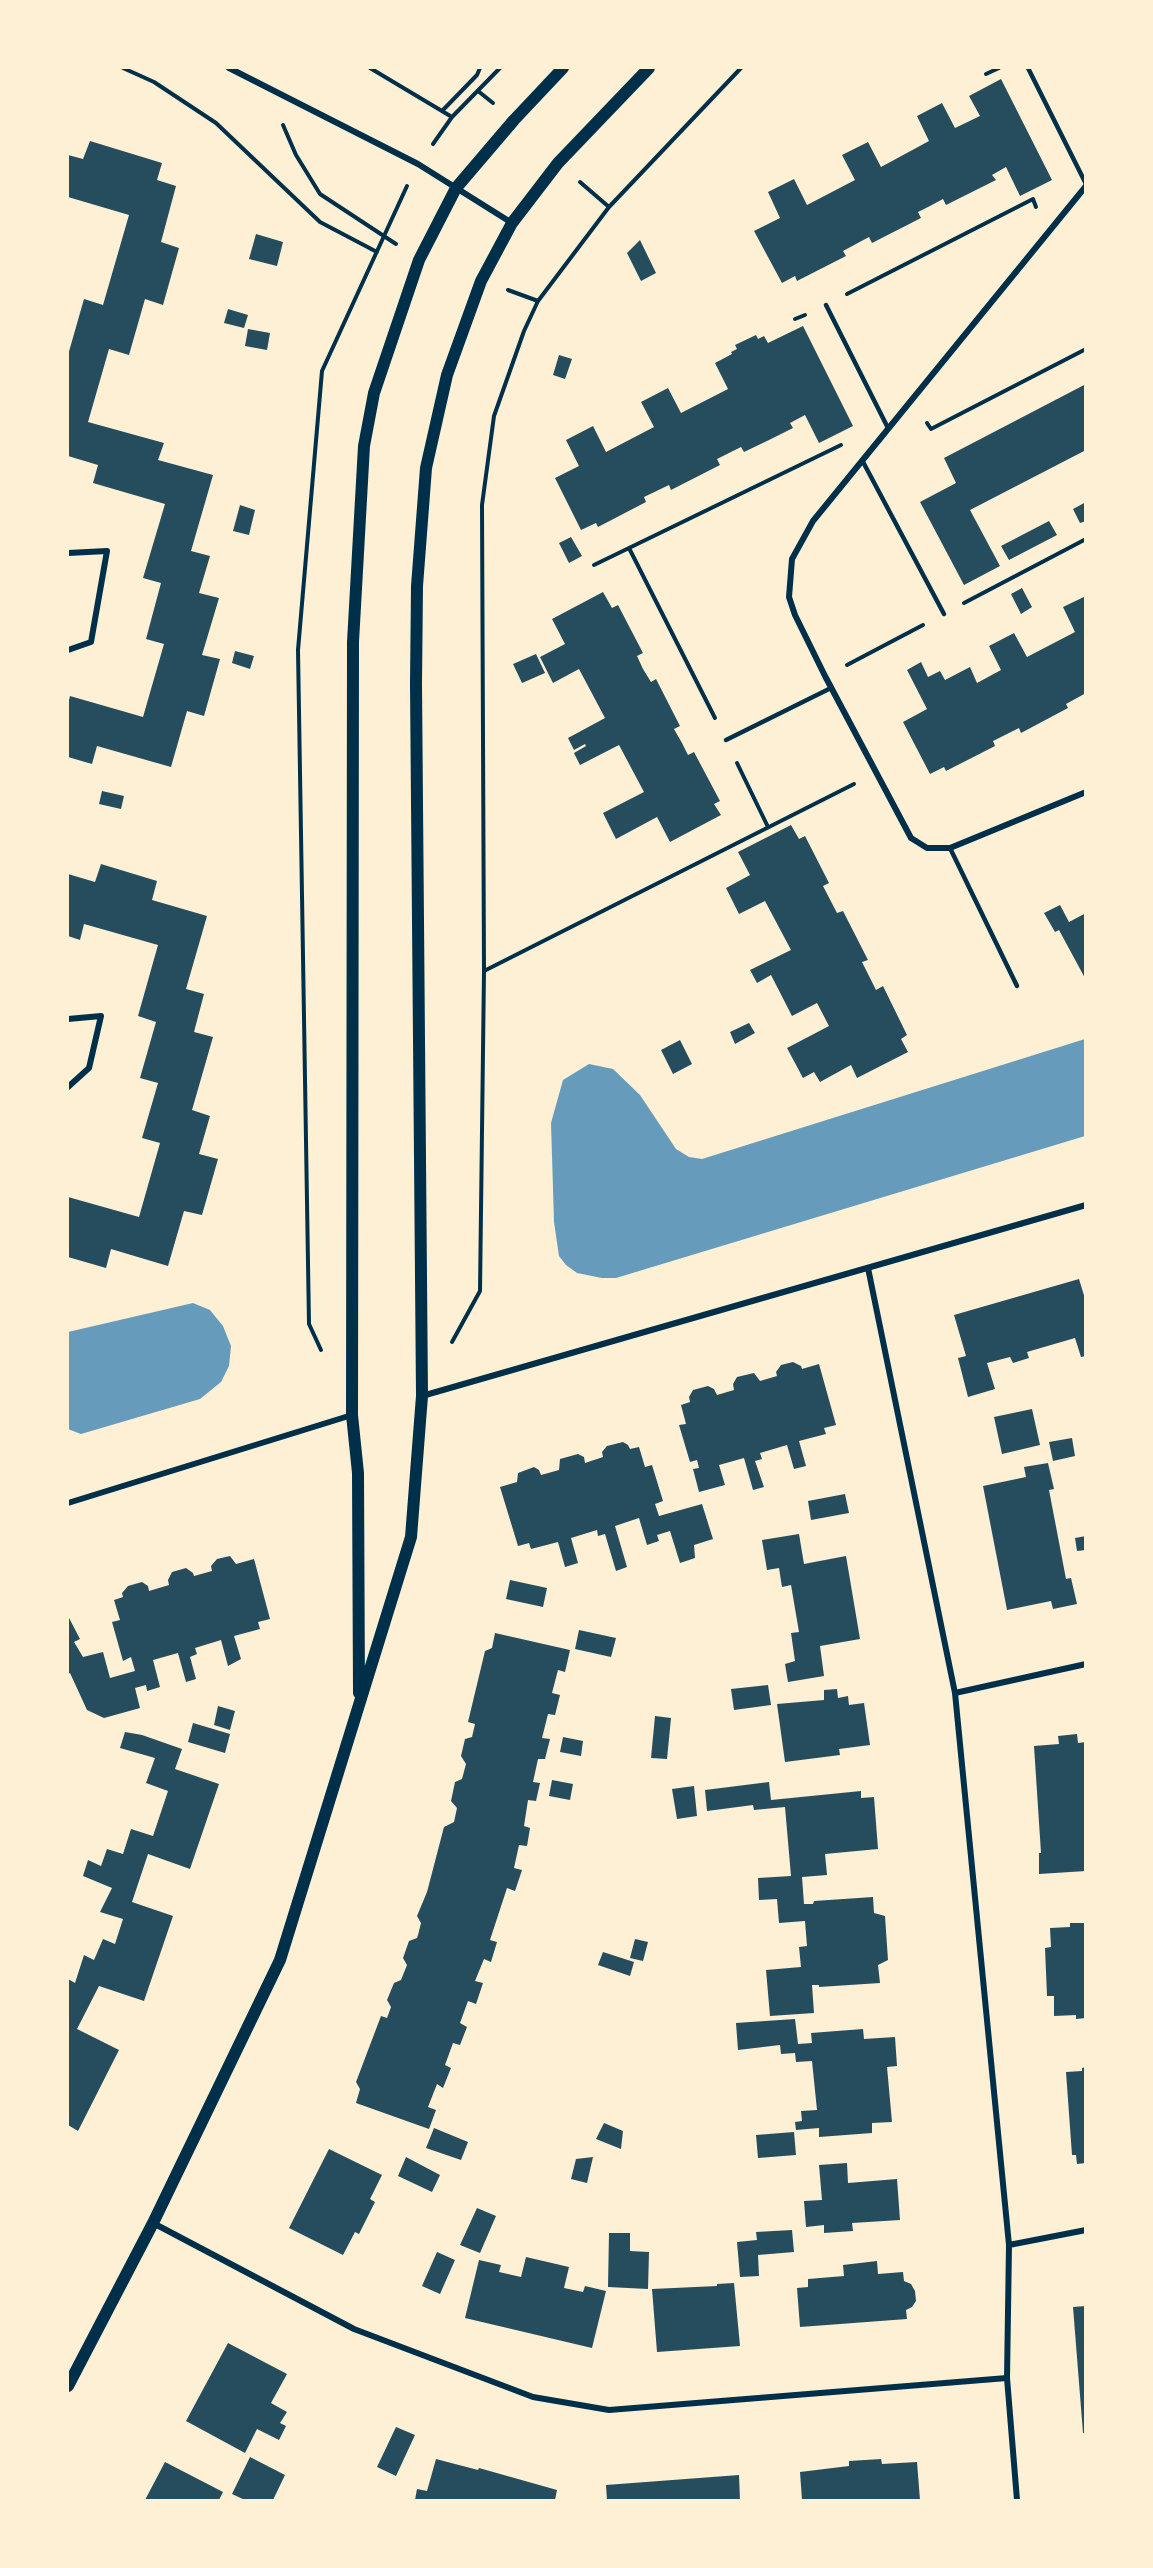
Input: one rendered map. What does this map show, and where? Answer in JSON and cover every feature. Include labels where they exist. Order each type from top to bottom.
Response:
[{"type":"main road","points":[[359,1705],[358,1473],[352,1415],[353,642],[364,446],[375,393],[419,260],[456,188],[514,120],[563,68]]},
{"type":"main road","points":[[68,2386],[153,2223],[280,1960],[411,1537],[422,1396],[416,708],[417,586],[426,468],[447,375],[482,281],[512,223],[558,163],[649,68]]},
{"type":"street","points":[[229,68],[418,164],[512,223]]},
{"type":"street","points":[[1086,185],[813,522],[792,559],[789,597],[795,615],[831,688],[911,838],[927,848],[950,848],[1086,792]]},
{"type":"street","points":[[68,553],[107,550],[91,642],[68,650]]},
{"type":"street","points":[[68,1019],[101,1016],[89,1068],[68,1087]]},
{"type":"street","points":[[422,1396],[1086,1205]]},
{"type":"street","points":[[868,1268],[955,1693],[1009,2245],[1007,2378],[1017,2500]]},
{"type":"street","points":[[68,1503],[352,1415]]},
{"type":"street","points":[[955,1693],[1086,1664]]},
{"type":"street","points":[[153,2223],[354,2329],[533,2397],[609,2410],[1007,2378]]},
{"type":"street","points":[[1009,2245],[1086,2230]]},
{"type":"lane","points":[[1028,68],[1086,185]]},
{"type":"lane","points":[[826,305],[888,428]]},
{"type":"lane","points":[[862,460],[944,614]]},
{"type":"lane","points":[[726,740],[831,688]]},
{"type":"lane","points":[[950,848],[1017,986]]},
{"type":"path","points":[[123,68],[154,82],[216,123],[320,222],[377,252]]},
{"type":"path","points":[[370,68],[452,117]]},
{"type":"path","points":[[442,111],[477,75],[480,68]]},
{"type":"path","points":[[451,1343],[480,1291],[483,971],[482,504],[494,416],[524,331],[538,301],[609,207],[741,68]]},
{"type":"path","points":[[986,74],[999,68]]},
{"type":"path","points":[[265,86],[296,155],[320,194],[419,260]]},
{"type":"path","points":[[795,319],[1033,199],[1048,232]]},
{"type":"path","points":[[482,281],[538,301]]},
{"type":"path","points":[[913,398],[930,429],[1086,349]]},
{"type":"path","points":[[594,565],[850,440],[862,460]]},
{"type":"path","points":[[629,548],[768,827]]},
{"type":"path","points":[[483,971],[876,772]]},
{"type":"water","points":[[1085,1039],[1085,1136],[616,1278],[577,1273],[559,1256],[554,1222],[551,1123],[563,1080],[589,1064],[613,1069],[640,1095],[676,1149],[689,1157],[702,1159]]},
{"type":"water","points":[[193,1303],[210,1310],[223,1326],[231,1346],[229,1366],[221,1382],[200,1399],[81,1434],[68,1429],[68,1332]]},
{"type":"building","points":[[1001,79],[1052,180],[1020,196],[1006,167],[992,175],[996,180],[946,205],[943,199],[918,212],[921,218],[872,243],[869,237],[843,251],[846,256],[797,281],[795,276],[782,283],[754,231],[780,218],[768,192],[794,179],[807,205],[855,180],[842,155],[868,142],[881,167],[929,141],[917,116],[942,103],[955,128],[980,116],[969,96]]},
{"type":"building","points":[[90,141],[162,163],[157,180],[176,186],[161,242],[179,248],[163,305],[145,299],[129,355],[109,349],[88,422],[164,443],[158,460],[213,475],[191,551],[210,556],[199,593],[219,598],[202,655],[220,659],[204,716],[187,711],[171,767],[97,746],[92,764],[68,757],[70,696],[143,717],[164,644],[146,639],[161,583],[143,578],[165,504],[93,483],[98,465],[68,456],[68,355],[84,299],[103,305],[129,215],[68,197],[68,155],[83,159]]},
{"type":"building","points":[[256,234],[283,242],[277,266],[249,259]]},
{"type":"building","points":[[640,240],[656,273],[641,281],[627,253]]},
{"type":"building","points":[[228,309],[248,315],[244,328],[224,323]]},
{"type":"building","points":[[803,326],[853,426],[819,443],[805,415],[790,423],[793,428],[744,452],[741,447],[717,459],[720,465],[671,490],[669,485],[644,497],[646,502],[598,527],[596,523],[581,530],[555,478],[579,466],[566,440],[593,426],[606,452],[654,427],[641,402],[668,388],[681,413],[728,389],[715,363],[732,354],[731,352],[737,349],[735,345],[756,335],[758,339],[764,336],[768,343]]},
{"type":"building","points":[[248,329],[270,333],[267,350],[245,346]]},
{"type":"building","points":[[559,355],[572,359],[565,379],[553,375]]},
{"type":"building","points":[[1086,384],[1086,450],[970,510],[1000,566],[964,585],[920,502],[956,483],[944,458]]},
{"type":"building","points":[[1086,502],[1086,521],[1080,523],[1073,509]]},
{"type":"building","points":[[240,505],[255,510],[249,535],[233,531]]},
{"type":"building","points":[[1049,521],[1057,535],[1009,560],[1001,546]]},
{"type":"building","points":[[571,537],[582,556],[569,563],[559,543]]},
{"type":"building","points":[[1022,588],[1032,607],[1021,614],[1011,594]]},
{"type":"building","points":[[603,592],[612,608],[618,605],[643,653],[637,656],[643,669],[651,682],[656,679],[680,726],[674,729],[688,755],[694,752],[720,801],[714,804],[721,815],[670,842],[657,817],[616,839],[603,813],[644,792],[619,745],[580,765],[574,753],[586,746],[585,744],[574,750],[568,738],[605,718],[579,669],[553,683],[540,657],[565,644],[552,619]]},
{"type":"building","points":[[1086,596],[1086,693],[1066,704],[1068,708],[1021,733],[1019,728],[993,741],[995,746],[946,771],[944,767],[930,774],[903,722],[927,709],[907,670],[921,662],[928,677],[940,671],[945,680],[970,667],[977,683],[1001,670],[989,646],[1014,633],[1027,657],[1075,632],[1063,607]]},
{"type":"building","points":[[235,651],[254,656],[250,669],[232,663]]},
{"type":"building","points":[[536,654],[545,673],[522,683],[513,664]]},
{"type":"building","points":[[102,791],[124,796],[121,809],[99,804]]},
{"type":"building","points":[[791,825],[799,839],[805,836],[829,883],[823,886],[837,913],[843,911],[868,960],[862,962],[876,990],[883,986],[907,1035],[901,1039],[908,1052],[857,1078],[851,1065],[820,1082],[814,1072],[803,1078],[787,1048],[829,1026],[817,1003],[792,1016],[771,975],[757,983],[750,970],[791,950],[765,901],[739,914],[726,888],[750,875],[738,852]]},
{"type":"building","points":[[101,864],[157,881],[152,900],[207,916],[186,989],[204,994],[194,1032],[213,1037],[192,1110],[210,1116],[199,1154],[218,1159],[202,1215],[184,1211],[168,1266],[111,1249],[106,1268],[68,1257],[68,1197],[139,1217],[160,1143],[142,1138],[158,1083],[140,1078],[156,1022],[138,1016],[158,945],[84,924],[80,940],[68,936],[68,874],[95,882]]},
{"type":"building","points":[[1060,905],[1069,922],[1086,913],[1086,980],[1059,930],[1055,932],[1044,913]]},
{"type":"building","points":[[749,1023],[755,1033],[735,1044],[730,1032]]},
{"type":"building","points":[[680,1040],[692,1064],[673,1074],[661,1050]]},
{"type":"building","points":[[1079,1279],[1086,1302],[1086,1356],[1081,1357],[1075,1338],[1027,1352],[1029,1358],[1013,1363],[1010,1357],[987,1363],[995,1389],[968,1397],[958,1358],[966,1356],[954,1315]]},
{"type":"building","points":[[793,1362],[802,1369],[819,1364],[836,1425],[824,1428],[826,1434],[799,1441],[806,1466],[794,1469],[787,1445],[760,1453],[762,1459],[755,1461],[764,1487],[753,1490],[744,1458],[719,1465],[725,1485],[699,1492],[693,1469],[699,1468],[697,1460],[690,1462],[679,1425],[686,1424],[681,1405],[690,1402],[689,1397],[693,1390],[708,1386],[714,1389],[717,1395],[734,1390],[733,1384],[737,1377],[754,1373],[760,1381],[777,1376],[776,1372],[781,1365]]},
{"type":"building","points":[[1032,1409],[1040,1445],[1002,1454],[994,1417]]},
{"type":"building","points":[[1072,1438],[1075,1456],[1053,1461],[1049,1442]]},
{"type":"building","points":[[623,1442],[630,1449],[639,1447],[645,1467],[652,1465],[663,1501],[655,1504],[659,1516],[702,1504],[713,1539],[694,1545],[695,1558],[680,1563],[670,1531],[657,1535],[659,1541],[647,1545],[639,1518],[615,1526],[627,1567],[616,1571],[605,1534],[598,1536],[597,1530],[571,1538],[578,1563],[565,1567],[558,1542],[531,1549],[529,1543],[518,1546],[500,1487],[517,1482],[518,1473],[534,1467],[541,1475],[559,1470],[560,1459],[578,1454],[584,1457],[585,1463],[603,1457],[602,1452],[607,1446]]},
{"type":"building","points":[[1048,1463],[1054,1489],[1049,1490],[1066,1579],[1071,1578],[1077,1604],[1053,1609],[1051,1601],[1007,1610],[983,1486],[1026,1477],[1024,1467]]},
{"type":"building","points":[[845,1494],[849,1513],[811,1520],[808,1501]]},
{"type":"building","points":[[799,1534],[804,1564],[846,1556],[860,1639],[820,1646],[824,1676],[788,1682],[785,1664],[795,1661],[791,1633],[799,1632],[791,1585],[782,1587],[779,1568],[767,1570],[762,1540]]},
{"type":"building","points":[[1086,1536],[1086,1550],[1077,1551],[1075,1538]]},
{"type":"building","points":[[230,1556],[236,1564],[254,1559],[270,1619],[258,1622],[260,1629],[234,1636],[241,1659],[228,1666],[221,1640],[195,1648],[197,1654],[190,1657],[196,1679],[186,1682],[178,1653],[153,1660],[160,1687],[147,1691],[146,1685],[135,1688],[140,1708],[104,1718],[87,1710],[70,1673],[68,1674],[68,1616],[80,1639],[74,1642],[83,1657],[103,1652],[110,1678],[135,1671],[131,1657],[123,1661],[112,1622],[120,1620],[114,1600],[123,1597],[122,1593],[128,1586],[142,1582],[148,1586],[149,1591],[169,1585],[168,1580],[172,1572],[186,1568],[194,1576],[212,1571],[211,1566],[217,1559]]},
{"type":"building","points":[[510,1580],[547,1588],[543,1607],[506,1599]]},
{"type":"building","points":[[579,1630],[616,1638],[611,1657],[575,1649]]},
{"type":"building","points":[[495,1633],[570,1650],[565,1672],[558,1670],[552,1693],[560,1695],[555,1715],[548,1714],[542,1738],[550,1739],[545,1759],[538,1759],[533,1782],[540,1783],[536,1801],[528,1800],[524,1826],[530,1828],[527,1846],[519,1845],[514,1868],[522,1870],[515,1891],[507,1888],[490,1940],[497,1942],[491,1962],[484,1959],[475,1981],[483,1983],[476,2004],[468,2001],[460,2023],[467,2027],[460,2045],[453,2043],[445,2065],[451,2068],[443,2088],[437,2084],[428,2107],[436,2110],[429,2129],[356,2103],[360,2089],[356,2082],[381,2016],[387,2018],[391,2007],[387,2000],[394,1983],[401,1980],[407,1965],[403,1958],[409,1941],[417,1938],[421,1923],[417,1916],[427,1892],[444,1827],[454,1822],[457,1808],[451,1801],[455,1782],[462,1779],[466,1764],[461,1756],[465,1739],[472,1737],[475,1724],[468,1722],[485,1651],[492,1648]]},
{"type":"building","points":[[768,1685],[771,1705],[734,1710],[731,1689]]},
{"type":"building","points":[[837,1689],[838,1698],[848,1696],[849,1705],[864,1703],[870,1745],[839,1749],[840,1755],[785,1762],[777,1704],[824,1700],[824,1690]]},
{"type":"building","points":[[218,1706],[235,1711],[230,1730],[214,1725]]},
{"type":"building","points":[[655,1716],[671,1718],[667,1759],[651,1758]]},
{"type":"building","points":[[193,1723],[230,1734],[225,1753],[188,1742]]},
{"type":"building","points":[[125,1732],[142,1735],[182,1749],[175,1769],[219,1784],[190,1869],[148,1854],[132,1902],[173,1916],[144,2001],[99,1986],[77,2029],[119,2050],[78,2131],[68,2125],[68,1979],[75,1983],[84,1955],[94,1960],[103,1939],[115,1944],[123,1919],[100,1912],[112,1888],[83,1876],[88,1860],[101,1866],[107,1849],[123,1854],[131,1829],[153,1836],[168,1791],[146,1783],[155,1758],[120,1748]]},
{"type":"building","points":[[1077,1734],[1078,1743],[1086,1742],[1086,1871],[1039,1874],[1039,1853],[1041,1853],[1034,1746],[1059,1744],[1058,1736]]},
{"type":"building","points":[[563,1737],[583,1741],[581,1756],[560,1752]]},
{"type":"building","points":[[552,1780],[573,1784],[570,1800],[549,1796]]},
{"type":"building","points":[[769,1782],[771,1800],[861,1791],[861,1798],[874,1797],[878,1849],[825,1854],[827,1875],[802,1877],[804,1904],[813,1904],[814,1901],[873,1897],[874,1913],[885,1916],[888,1960],[878,1965],[880,1983],[819,1987],[819,1985],[812,1985],[814,2013],[770,2016],[766,1970],[801,1967],[799,1947],[807,1946],[805,1921],[779,1923],[777,1899],[759,1900],[758,1878],[791,1876],[785,1807],[754,1810],[753,1805],[707,1811],[705,1790]]},
{"type":"building","points":[[694,1786],[697,1816],[677,1819],[672,1789]]},
{"type":"building","points":[[1070,1923],[1086,1923],[1086,2018],[1076,2019],[1076,2015],[1054,2016],[1054,1996],[1047,1996],[1045,1948],[1051,1947],[1050,1928],[1070,1927]]},
{"type":"building","points":[[635,1939],[648,1942],[643,1961],[630,1958]]},
{"type":"building","points":[[603,1952],[634,1962],[630,1976],[598,1965]]},
{"type":"building","points":[[795,2019],[798,2044],[812,2043],[811,2033],[863,2029],[864,2039],[895,2037],[897,2066],[887,2067],[892,2122],[872,2123],[872,2133],[819,2137],[819,2128],[796,2130],[795,2122],[802,2121],[801,2111],[817,2110],[812,2061],[796,2062],[795,2053],[781,2054],[780,2045],[738,2050],[736,2023]]},
{"type":"building","points":[[1086,2067],[1086,2163],[1077,2164],[1076,2155],[1072,2155],[1066,2072],[1082,2071],[1082,2068]]},
{"type":"building","points":[[604,2123],[623,2131],[621,2149],[596,2139]]},
{"type":"building","points":[[434,2128],[468,2142],[461,2160],[426,2148]]},
{"type":"building","points":[[794,2132],[796,2155],[758,2158],[756,2135]]},
{"type":"building","points":[[329,2149],[382,2175],[370,2199],[375,2202],[359,2234],[355,2232],[343,2255],[289,2228]]},
{"type":"building","points":[[406,2157],[440,2175],[432,2192],[398,2176]]},
{"type":"building","points":[[593,2157],[587,2183],[571,2179],[576,2159]]},
{"type":"building","points":[[847,2163],[848,2183],[897,2179],[900,2220],[852,2223],[853,2231],[824,2233],[824,2225],[806,2227],[804,2201],[822,2200],[819,2165]]},
{"type":"building","points":[[477,2208],[496,2216],[480,2253],[460,2245]]},
{"type":"building","points":[[792,2230],[794,2252],[758,2255],[759,2276],[740,2277],[737,2242],[757,2240],[756,2232]]},
{"type":"building","points":[[609,2233],[630,2233],[630,2251],[649,2252],[648,2289],[608,2287]]},
{"type":"building","points":[[437,2252],[455,2260],[440,2294],[422,2286]]},
{"type":"building","points":[[526,2257],[569,2267],[564,2288],[583,2292],[585,2286],[606,2291],[592,2348],[465,2318],[479,2260],[501,2265],[499,2272],[521,2277]]},
{"type":"building","points":[[877,2261],[878,2274],[903,2272],[904,2281],[911,2284],[915,2291],[916,2301],[906,2310],[907,2319],[800,2327],[797,2288],[808,2287],[808,2279],[844,2276],[843,2265]]},
{"type":"building","points":[[734,2283],[740,2346],[657,2352],[652,2289]]},
{"type":"building","points":[[1086,2306],[1086,2433],[1083,2433],[1073,2307]]},
{"type":"building","points":[[228,2343],[287,2374],[271,2403],[287,2412],[280,2423],[286,2426],[279,2440],[257,2429],[245,2453],[186,2421]]},
{"type":"building","points":[[396,2427],[415,2435],[396,2476],[377,2467]]},
{"type":"building","points":[[250,2457],[285,2475],[273,2500],[245,2500],[232,2494]]},
{"type":"building","points":[[436,2459],[478,2470],[479,2468],[557,2490],[555,2500],[415,2500],[417,2489],[427,2491]]},
{"type":"building","points":[[881,2459],[882,2464],[917,2462],[920,2500],[802,2500],[800,2472],[849,2466],[849,2461]]},
{"type":"building","points":[[165,2462],[223,2492],[219,2500],[145,2500]]},
{"type":"building","points":[[739,2475],[740,2500],[607,2500],[606,2485]]}]
